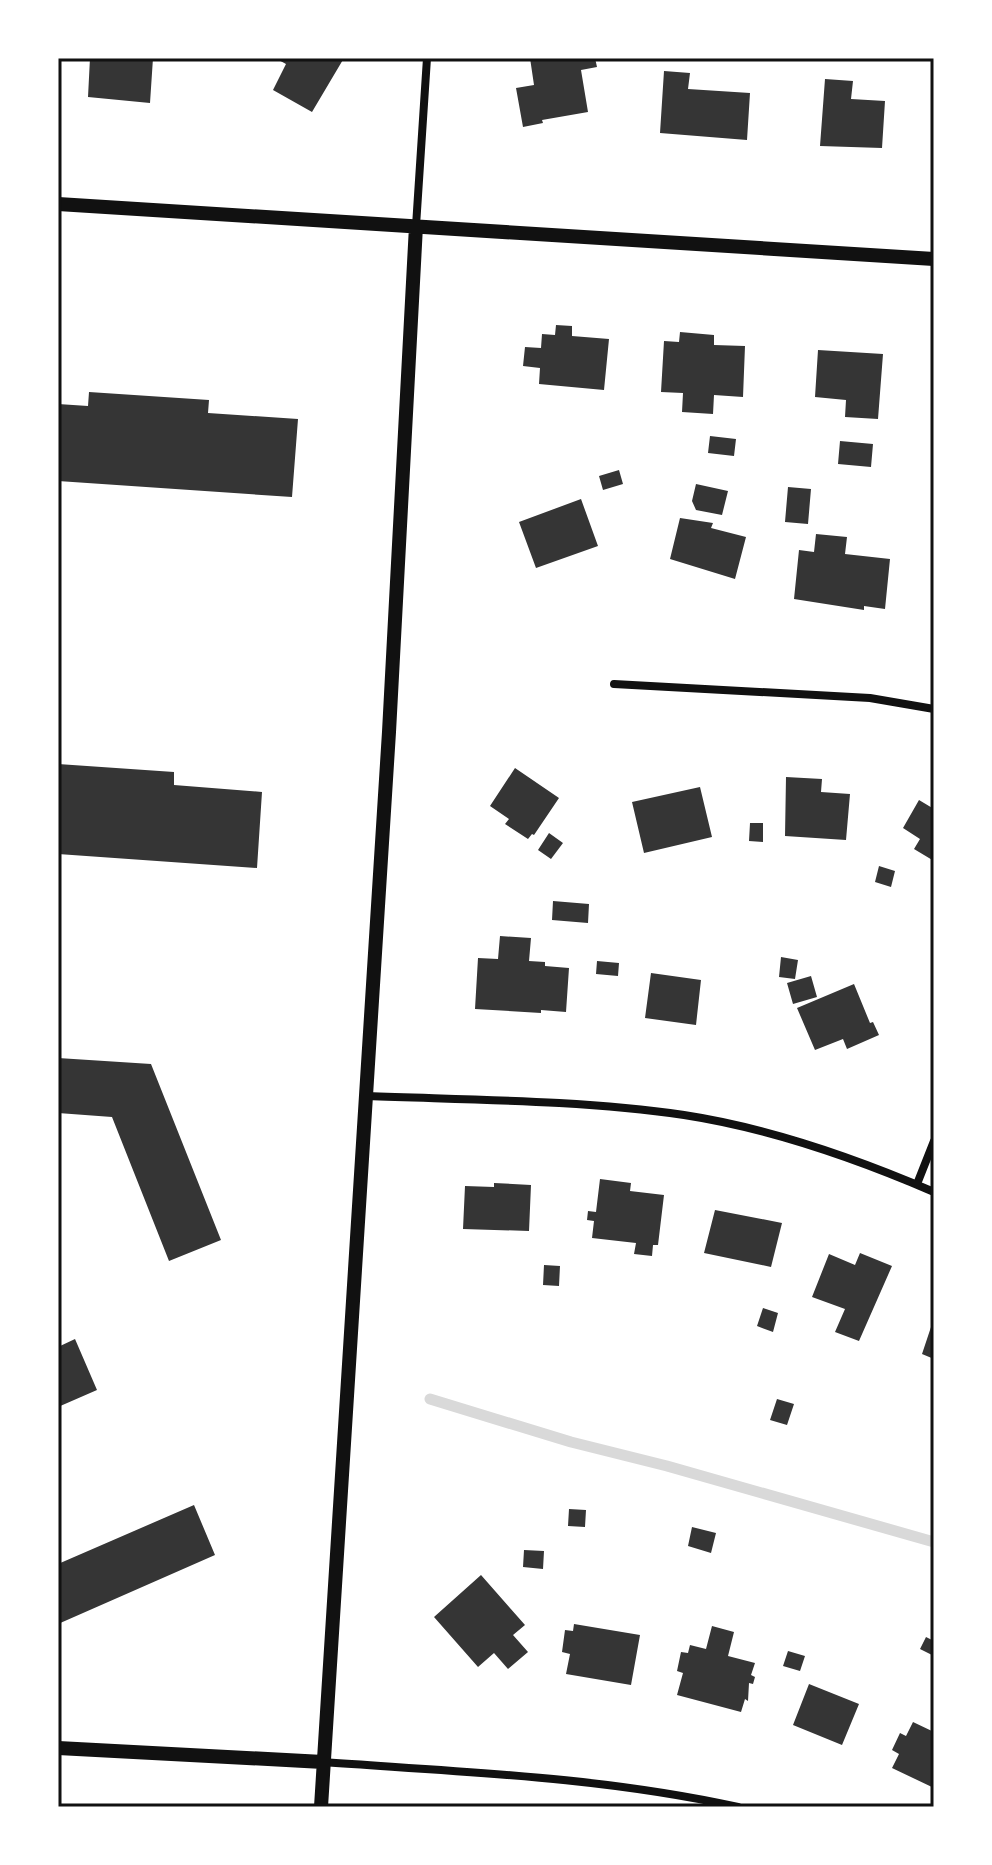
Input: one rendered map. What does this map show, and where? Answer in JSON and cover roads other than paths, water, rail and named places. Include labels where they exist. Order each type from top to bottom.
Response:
[{"type":"street","points":[[321,1807],[367,1096],[427,58]]},
{"type":"street","points":[[58,204],[934,259]]},
{"type":"street","points":[[614,684],[870,698],[934,709]]},
{"type":"street","points":[[367,1096],[604,1106],[685,1115],[755,1130],[836,1154],[934,1192]]},
{"type":"street","points":[[917,1184],[934,1141]]},
{"type":"street","points":[[58,1748],[580,1780],[675,1793],[738,1807]]},
{"type":"waterway","points":[[430,1399],[571,1442],[934,1542]]}]
